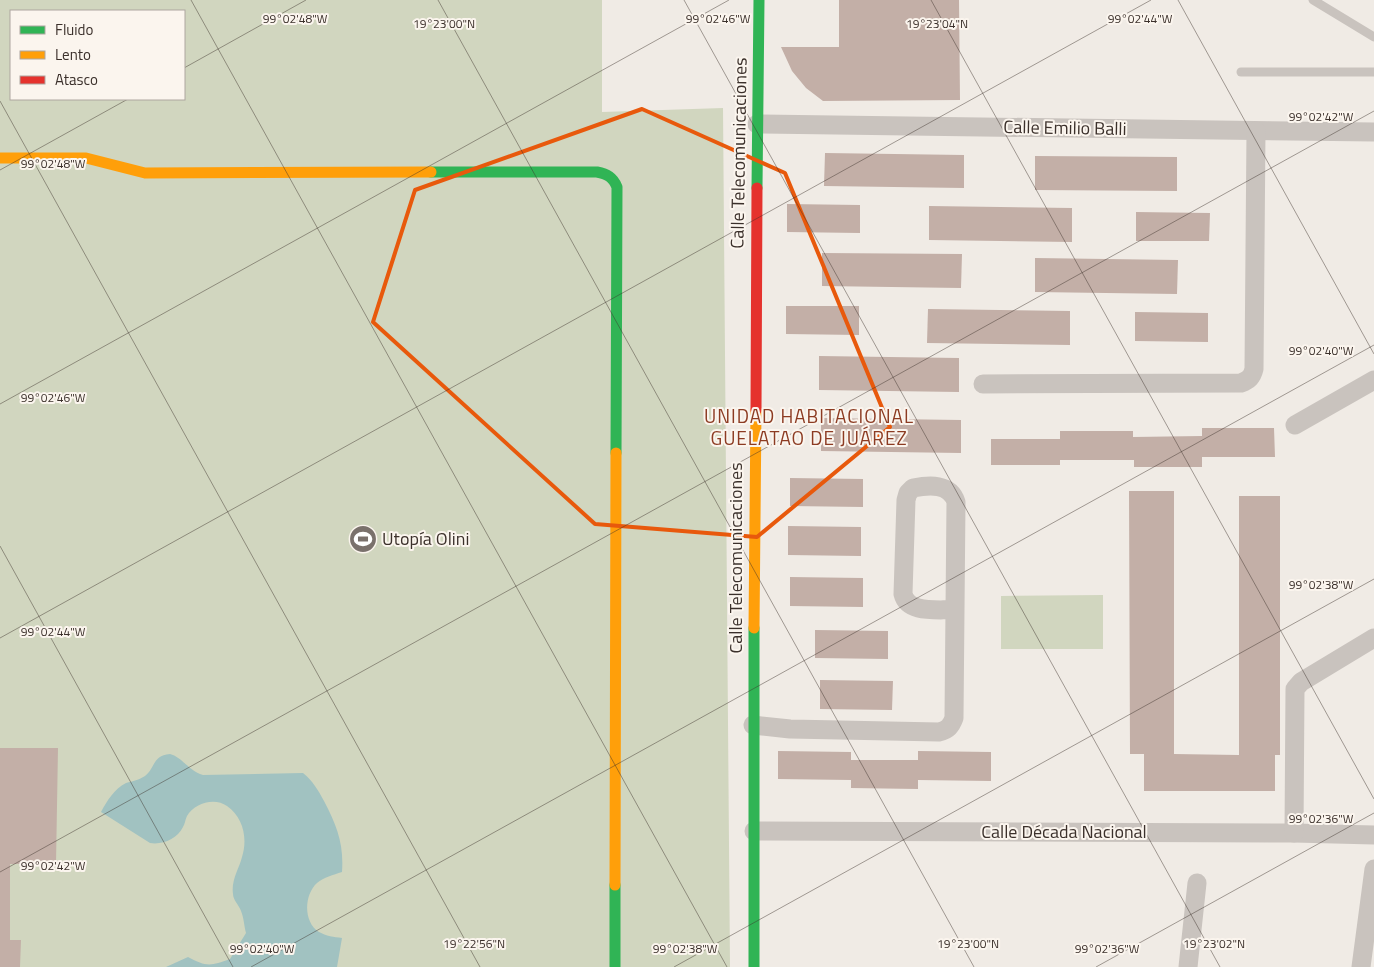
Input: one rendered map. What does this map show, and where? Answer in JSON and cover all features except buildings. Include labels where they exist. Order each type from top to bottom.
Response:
[{"type":"street","name":"Calle Telecomunicaciones","points":[[754,967],[753,725],[759,0]]},
{"type":"street","name":"Calle Emilio Balli","points":[[757,124],[1374,132]]},
{"type":"street","points":[[983,384],[1240,383],[1248,381],[1254,369],[1256,131]]},
{"type":"street","points":[[0,158],[86,158],[144,173],[579,172],[603,173],[610,175],[615,180],[617,187],[615,967]]},
{"type":"street","points":[[1295,426],[1374,380]]},
{"type":"street","points":[[753,725],[790,729],[940,732],[952,725],[954,718],[956,502],[954,495],[949,489],[942,487],[913,488],[908,493],[906,500],[903,594],[905,600],[910,606],[916,608],[954,610]]},
{"type":"street","points":[[1294,833],[1295,689],[1301,682],[1374,638]]},
{"type":"street","name":"Calle Década Nacional","points":[[754,831],[1374,835]]},
{"type":"street","points":[[1361,967],[1374,869]]},
{"type":"street","points":[[1188,967],[1197,884]]},
{"type":"lane","points":[[1313,0],[1374,37]]},
{"type":"lane","points":[[1241,72],[1374,72]]},
{"type":"highlighted area","points":[[642,109],[785,173],[890,427],[757,537],[595,524],[373,322],[415,190]]},
{"type":"green space","name":"Utopía Olini","points":[[0,0],[602,0],[602,112],[723,108],[730,967],[0,967]]},
{"type":"green space","points":[[1103,595],[1103,649],[1001,649],[1001,596]]},
{"type":"water","points":[[170,754],[203,775],[303,773],[312,782],[324,801],[336,827],[341,844],[342,872],[329,876],[317,883],[310,894],[307,908],[310,922],[314,928],[327,935],[342,938],[337,967],[166,967],[188,957],[204,964],[218,963],[230,959],[246,933],[242,914],[233,896],[234,879],[244,850],[244,835],[237,816],[227,806],[217,802],[200,805],[190,811],[184,826],[177,835],[160,843],[150,843],[101,812],[114,792],[126,783],[145,776],[157,759]]},
{"type":"traffic: fast","points":[[757,188],[759,0]]},
{"type":"traffic: fast","points":[[431,172],[597,172],[607,175],[614,181],[617,187],[616,453]]},
{"type":"traffic: fast","points":[[754,628],[754,967]]},
{"type":"traffic: fast","points":[[615,885],[615,967]]},
{"type":"traffic: slow","points":[[0,158],[86,158],[145,173],[431,172]]},
{"type":"traffic: slow","points":[[754,628],[756,410]]},
{"type":"traffic: slow","points":[[615,885],[616,453]]},
{"type":"traffic: jam","points":[[756,410],[757,188]]},
{"type":"place","name":"Utopía Olini","points":[[363,539]]},
{"type":"district","name":"UNIDAD HABITACIONAL GUELATAO DE JUÁREZ","points":[[809,427]]}]
